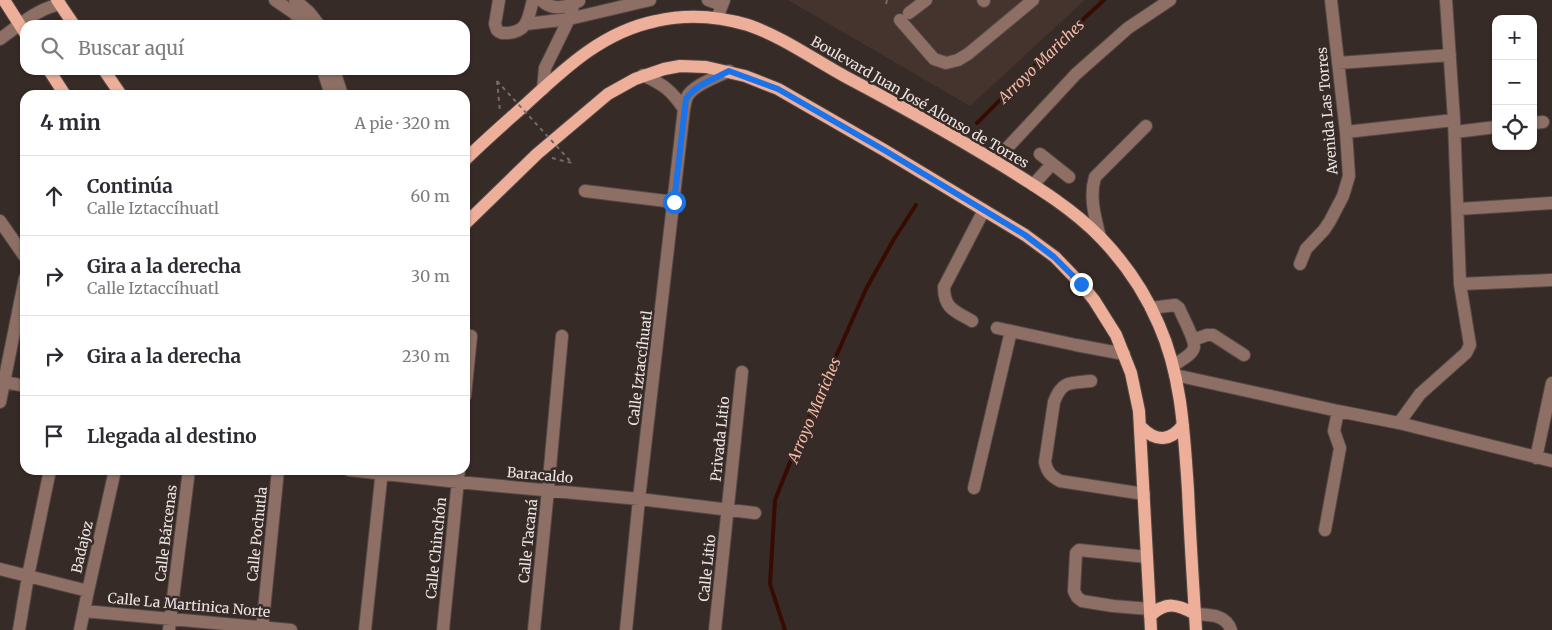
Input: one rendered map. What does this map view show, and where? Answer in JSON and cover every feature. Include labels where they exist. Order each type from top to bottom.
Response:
[{"type":"main road","points":[[4,0],[20,26]]},
{"type":"main road","points":[[58,2],[71,20]]},
{"type":"main road","name":"Boulevard Juan José Alonso de Torres","points":[[470,155],[543,88],[592,48],[622,31],[639,25],[673,18],[717,18],[750,26],[776,37],[938,127],[1034,185],[1080,219],[1100,237],[1129,270],[1160,327],[1174,371],[1183,425],[1196,630]]},
{"type":"main road","points":[[470,219],[537,154],[608,94],[643,75],[680,66],[706,67],[729,71],[778,89],[984,210],[1025,235],[1054,257],[1081,284],[1106,317],[1124,354],[1136,391],[1141,427],[1151,630]]},
{"type":"main road","points":[[52,75],[62,90]]},
{"type":"main road","points":[[107,75],[118,90]]},
{"type":"main road","points":[[1141,427],[1148,433],[1161,438],[1175,434],[1183,425]]},
{"type":"main road","points":[[1150,612],[1173,605],[1195,614]]},
{"type":"street","points":[[275,0],[294,13],[300,20]]},
{"type":"street","points":[[295,0],[309,12],[315,20]]},
{"type":"street","points":[[499,0],[495,24],[499,32],[516,32],[521,30],[526,24],[533,0]]},
{"type":"street","points":[[541,0],[550,7],[555,8],[577,1]]},
{"type":"street","points":[[526,24],[569,19],[650,0]]},
{"type":"street","points":[[708,0],[723,2],[717,18]]},
{"type":"street","points":[[926,0],[905,16],[934,59],[946,63],[958,60],[968,54],[1033,0]]},
{"type":"street","points":[[995,161],[1076,74],[1128,28],[1170,0]]},
{"type":"street","name":"Avenida Las Torres","points":[[1300,264],[1306,249],[1330,222],[1345,191],[1349,176],[1331,0]]},
{"type":"street","points":[[1398,423],[1420,394],[1466,353],[1470,344],[1460,284],[1454,126],[1446,0]]},
{"type":"street","points":[[543,88],[545,68],[577,1]]},
{"type":"street","points":[[29,20],[34,13],[58,2]]},
{"type":"street","points":[[0,39],[20,30]]},
{"type":"street","points":[[1338,63],[1450,55]]},
{"type":"street","name":"Calle Iztaccíhuatl","points":[[626,630],[639,499],[684,109],[690,92],[729,71]]},
{"type":"street","points":[[325,75],[329,90]]},
{"type":"street","points":[[336,75],[340,90]]},
{"type":"street","points":[[643,75],[668,89],[674,94],[684,109]]},
{"type":"street","points":[[1100,237],[1093,204],[1092,186],[1095,177],[1146,126]]},
{"type":"street","points":[[1346,132],[1454,126],[1492,127]]},
{"type":"street","points":[[470,152],[477,149]]},
{"type":"street","points":[[1040,154],[1068,177]]},
{"type":"street","points":[[1034,185],[1052,164]]},
{"type":"street","points":[[585,191],[674,202]]},
{"type":"street","points":[[1458,209],[1552,202]]},
{"type":"street","points":[[972,321],[949,307],[944,298],[944,287],[984,210]]},
{"type":"street","points":[[0,221],[20,250]]},
{"type":"street","points":[[1460,284],[1552,280]]},
{"type":"street","points":[[0,402],[2,382],[20,301]]},
{"type":"street","points":[[1151,308],[1175,305],[1179,308],[1193,340],[1194,346],[1191,353],[1174,371],[1552,461]]},
{"type":"street","points":[[997,328],[1124,354]]},
{"type":"street","points":[[974,488],[1011,331]]},
{"type":"street","points":[[1193,340],[1213,335],[1244,355]]},
{"type":"street","points":[[470,341],[471,336]]},
{"type":"street","name":"Calle Tacaná","points":[[534,630],[562,336]]},
{"type":"street","name":"Privada Litio","points":[[728,510],[742,372]]},
{"type":"street","points":[[1091,381],[1070,383],[1062,386],[1057,393],[1045,462],[1047,470],[1051,476],[1060,481],[1144,494]]},
{"type":"street","points":[[2,382],[20,385]]},
{"type":"street","points":[[1536,458],[1552,384]]},
{"type":"street","points":[[1325,530],[1340,448],[1334,431],[1338,411]]},
{"type":"street","points":[[19,630],[49,475]]},
{"type":"street","name":"Badajoz","points":[[80,630],[114,475]]},
{"type":"street","name":"Calle Bárcenas","points":[[170,624],[188,475]]},
{"type":"street","name":"Calle Pochutla","points":[[262,628],[277,475]]},
{"type":"street","points":[[365,630],[382,475]]},
{"type":"street","name":"Baracaldo","points":[[440,475],[459,476],[548,490],[755,512]]},
{"type":"street","name":"Calle Chinchón","points":[[443,630],[459,476]]},
{"type":"street","name":"Calle Litio","points":[[716,630],[728,510]]},
{"type":"street","points":[[1147,557],[1079,550],[1076,553],[1074,591],[1082,601],[1150,612]]},
{"type":"street","points":[[0,569],[88,591]]},
{"type":"street","name":"Calle La Martinica Norte","points":[[84,610],[170,624],[291,630]]},
{"type":"street","points":[[1195,614],[1215,615],[1224,619],[1230,625],[1231,630]]},
{"type":"path","points":[[886,4],[888,0]]},
{"type":"path","points":[[502,126],[497,81],[572,163],[537,154]]},
{"type":"shaded area","points":[[788,0],[1085,0],[970,106]]},
{"type":"waterway","name":"Arroyo Mariches","points":[[977,123],[1054,46],[1104,0]]},
{"type":"waterway","name":"Arroyo Mariches","points":[[785,630],[770,584],[775,500],[801,435],[866,289],[894,239],[916,205]]},
{"type":"route","points":[[674,202],[686,99],[690,92],[696,88],[729,71],[778,89],[1025,235],[1054,257],[1081,284]]}]
